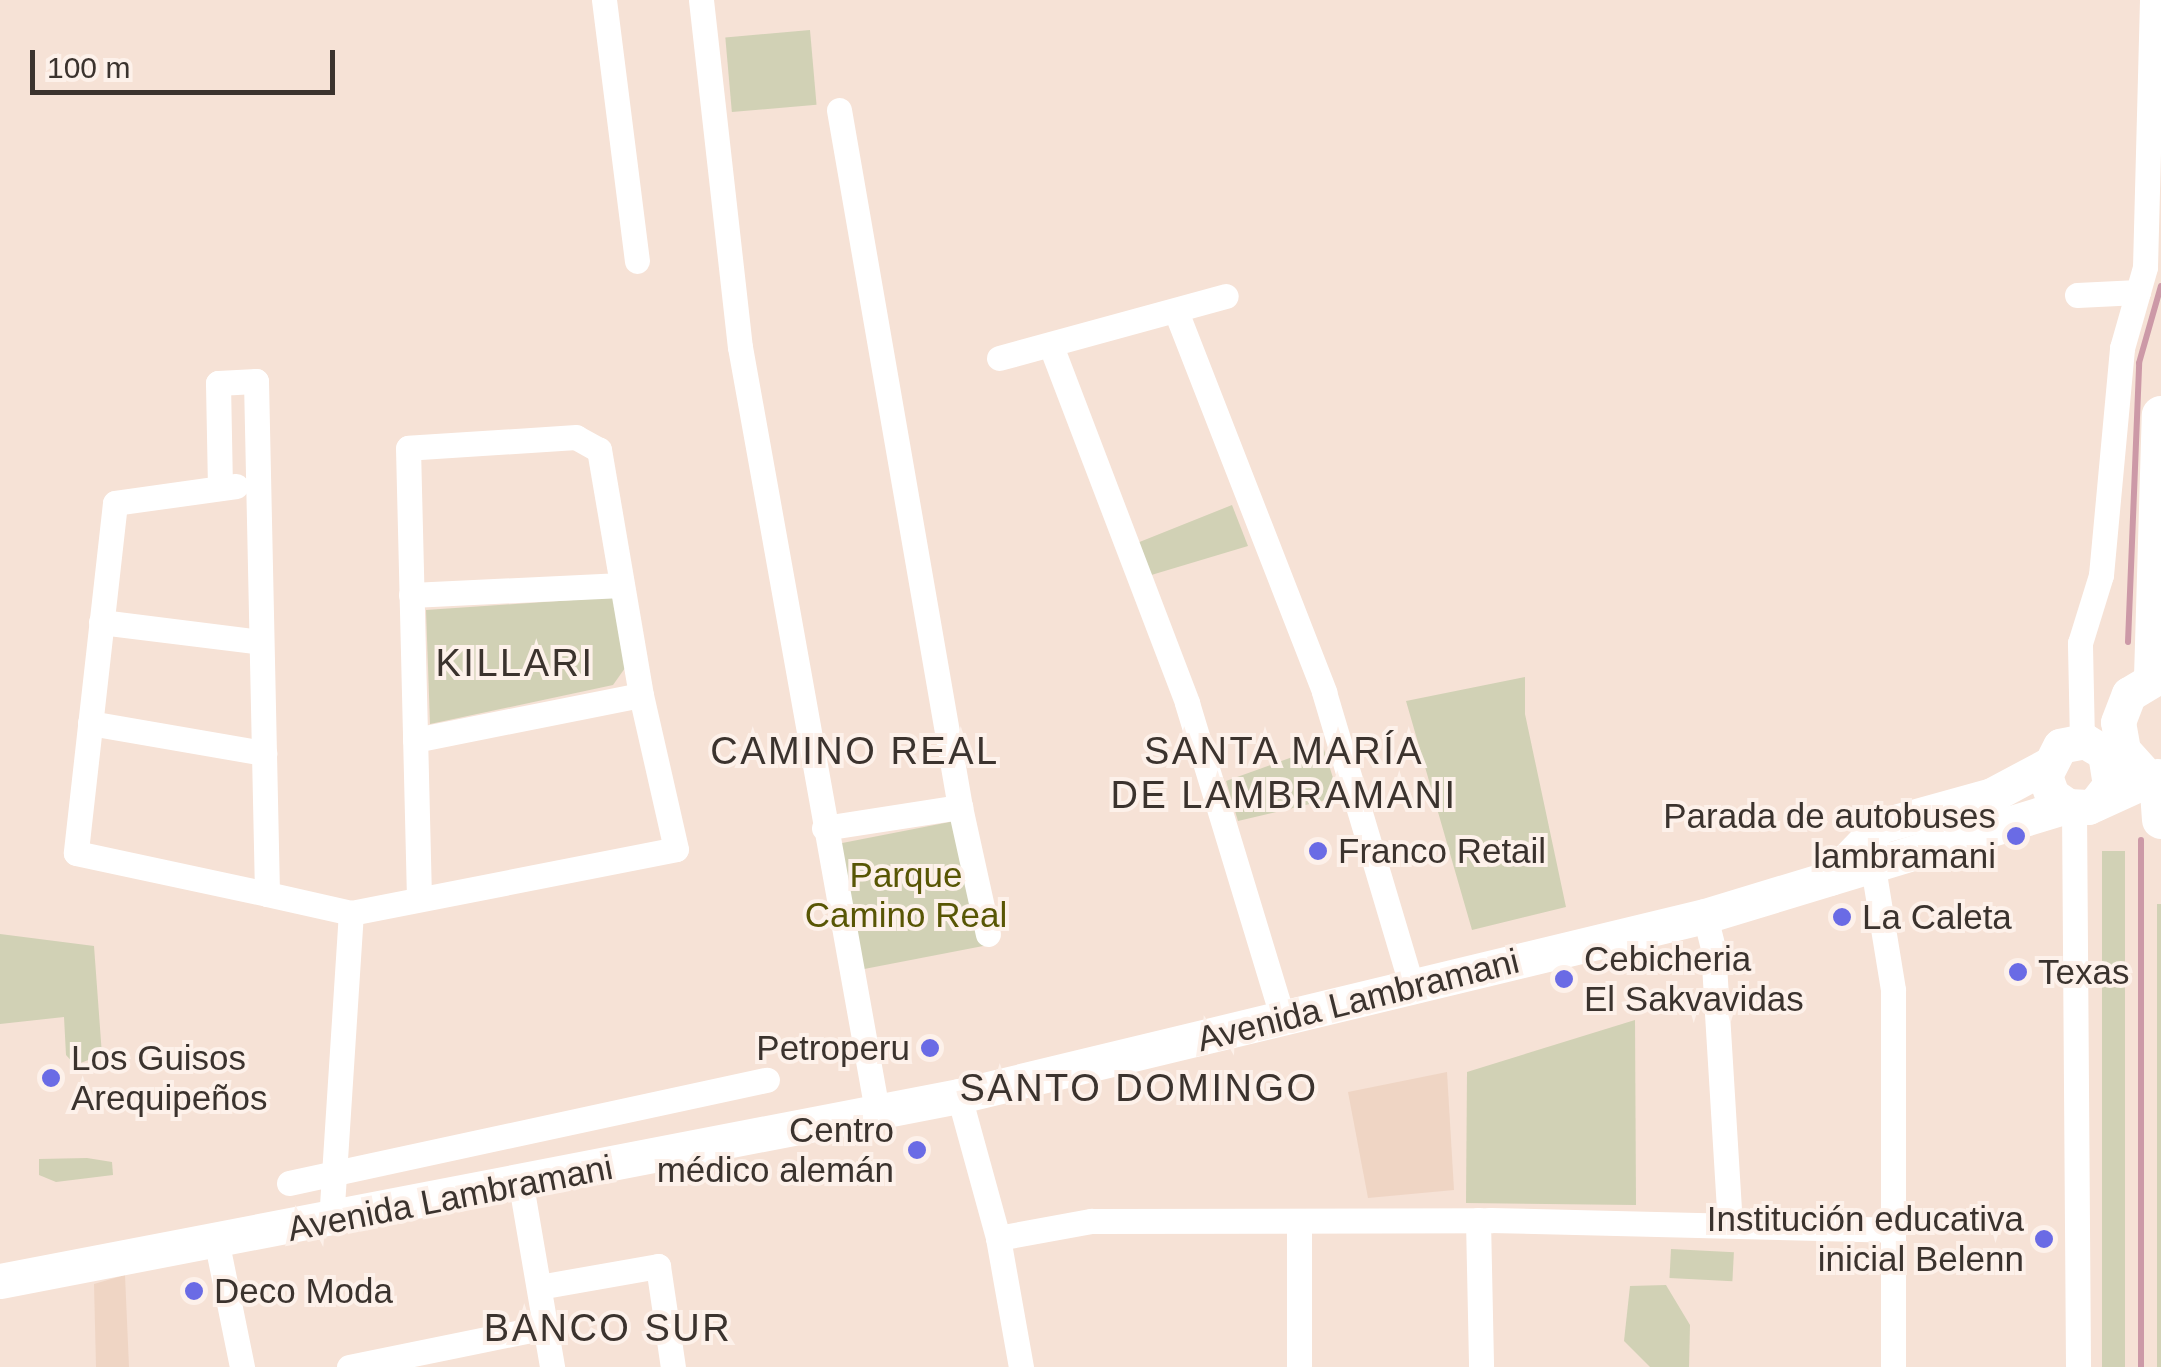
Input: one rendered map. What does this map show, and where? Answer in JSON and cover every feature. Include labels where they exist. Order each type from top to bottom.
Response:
[{"type":"main road","points":[[2161,415],[2157,676],[2129,694],[2118,722],[2123,750],[2158,777],[2161,820]]},
{"type":"main road","name":"Avenida Lambramani","points":[[1870,853],[1880,826],[1992,794],[2118,722]]},
{"type":"main road","points":[[2071,747],[2105,752],[2112,774],[2082,806],[2047,786],[2071,747]]},
{"type":"main road","name":"Avenida Lambramani","points":[[0,1281],[217,1244],[960,1096],[1705,916],[1830,879],[1870,853],[2082,806],[2158,777]]},
{"type":"street","points":[[604,0],[637,261]]},
{"type":"street","points":[[701,0],[740,347],[877,1111]]},
{"type":"street","points":[[2071,747],[2081,697],[2080,643],[2101,575],[2115,403],[2138,292],[2149,212],[2152,0]]},
{"type":"street","points":[[839,110],[960,807],[988,934]]},
{"type":"street","points":[[2077,295],[2138,292]]},
{"type":"street","points":[[998,358],[1177,314],[1226,296]]},
{"type":"street","points":[[1177,314],[1324,692],[1412,988]]},
{"type":"street","points":[[1051,346],[1187,703],[1283,1019]]},
{"type":"street","points":[[220,488],[218,383],[256,381],[267,894]]},
{"type":"street","points":[[258,483],[114,503],[76,853],[351,912],[676,849],[641,694],[598,450],[576,438],[408,448],[419,896]]},
{"type":"street","points":[[411,595],[622,585]]},
{"type":"street","points":[[102,622],[261,642]]},
{"type":"street","points":[[414,740],[641,694]]},
{"type":"street","points":[[90,723],[264,753]]},
{"type":"street","points":[[2078,1367],[2077,847],[2082,806]]},
{"type":"street","points":[[824,828],[960,807]]},
{"type":"street","points":[[1870,853],[1894,990],[1893,1367]]},
{"type":"street","points":[[331,1221],[351,912]]},
{"type":"street","points":[[1705,916],[1713,948],[1730,1224]]},
{"type":"street","points":[[289,1184],[766,1080]]},
{"type":"street","points":[[960,1096],[998,1238],[1022,1367]]},
{"type":"street","points":[[521,1185],[552,1367]]},
{"type":"street","points":[[998,1238],[1091,1221],[1478,1220],[1891,1230]]},
{"type":"street","points":[[1478,1220],[1481,1367]]},
{"type":"street","points":[[1299,1221],[1299,1367]]},
{"type":"street","points":[[217,1244],[242,1367]]},
{"type":"street","points":[[539,1287],[658,1266],[673,1367]]},
{"type":"street","points":[[349,1367],[409,1361],[545,1327]]},
{"type":"shaded area","points":[[1447,1072],[1454,1190],[1368,1198],[1348,1092]]},
{"type":"shaded area","points":[[125,1275],[129,1367],[96,1367],[94,1284]]},
{"type":"green space","points":[[810,30],[817,105],[732,112],[725,37]]},
{"type":"green space","points":[[1232,505],[1248,546],[1148,576],[1137,543]]},
{"type":"green space","points":[[617,597],[630,661],[613,685],[430,724],[426,610]]},
{"type":"green space","points":[[1525,677],[1525,714],[1566,907],[1472,930],[1406,701]]},
{"type":"green space","points":[[1323,746],[1339,797],[1238,821],[1226,781]]},
{"type":"green space","name":"Parque Camino Real","points":[[960,820],[984,946],[854,971],[829,845]]},
{"type":"green space","points":[[2102,851],[2125,851],[2125,1367],[2102,1367]]},
{"type":"green space","points":[[2157,904],[2161,904],[2161,1367],[2157,1367]]},
{"type":"green space","points":[[0,934],[94,946],[102,1055],[75,1065],[66,1055],[64,1017],[0,1024]]},
{"type":"green space","points":[[1635,1020],[1636,1205],[1466,1203],[1467,1072]]},
{"type":"green space","points":[[39,1159],[112,1162],[113,1175],[56,1182],[39,1175]]},
{"type":"green space","points":[[1671,1249],[1734,1252],[1732,1281],[1669,1278]]},
{"type":"green space","points":[[1666,1285],[1690,1325],[1689,1367],[1650,1367],[1624,1341],[1630,1286]]},
{"type":"waterway","points":[[2128,642],[2139,363],[2161,286]]},
{"type":"waterway","points":[[2141,840],[2141,1367]]},
{"type":"place","name":"Parada de autobuses lambramani","points":[[2016,836]]},
{"type":"place","name":"Franco Retail","points":[[1318,851]]},
{"type":"place","name":"La Caleta","points":[[1842,917]]},
{"type":"place","name":"Texas","points":[[2018,972]]},
{"type":"place","name":"Cebicheria El Sakvavidas","points":[[1564,979]]},
{"type":"place","name":"Petroperu","points":[[930,1048]]},
{"type":"place","name":"Los Guisos Arequipeños","points":[[51,1078]]},
{"type":"place","name":"Centro médico alemán","points":[[917,1150]]},
{"type":"place","name":"Institución educativa inicial Belenn","points":[[2044,1239]]},
{"type":"place","name":"Deco Moda","points":[[194,1291]]},
{"type":"district","name":"KILLARI","points":[[515,664]]},
{"type":"district","name":"CAMINO REAL","points":[[855,752]]},
{"type":"district","name":"SANTA MARÍA DE LAMBRAMANI","points":[[1284,774]]},
{"type":"district","name":"SANTO DOMINGO","points":[[1139,1089]]},
{"type":"district","name":"BANCO SUR","points":[[608,1329]]}]
